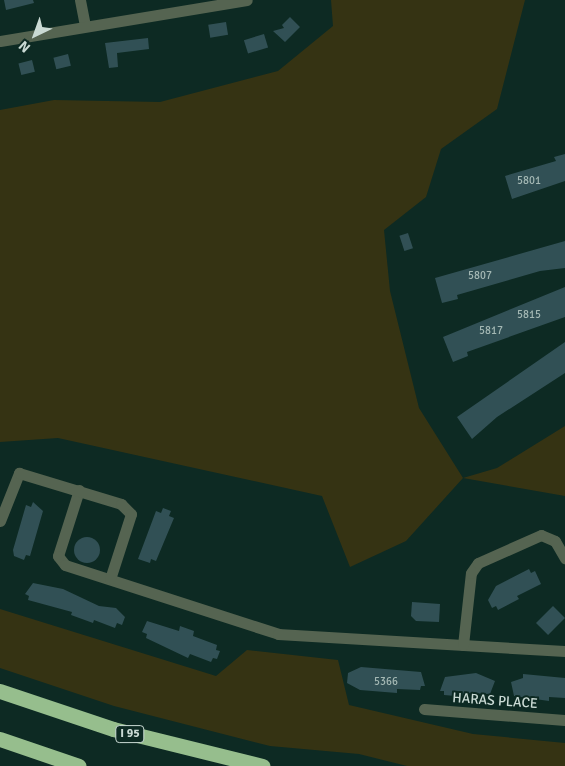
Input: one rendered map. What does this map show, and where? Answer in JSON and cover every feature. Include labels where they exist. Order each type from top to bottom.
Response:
[{"type":"highway","name":"I 95","points":[[0,691],[113,729],[262,766]]},
{"type":"highway","points":[[0,740],[79,766]]},
{"type":"street","points":[[80,0],[85,25]]},
{"type":"street","points":[[0,41],[85,25],[247,0]]},
{"type":"street","points":[[0,521],[19,473],[121,504],[131,514],[110,579]]},
{"type":"street","points":[[79,490],[58,556],[65,565],[278,634],[565,651]]},
{"type":"street","points":[[463,646],[471,573],[478,562],[542,535],[555,541],[565,558]]},
{"type":"street","name":"HARAS PLACE","points":[[424,709],[565,720]]},
{"type":"shaded area","points":[[331,0],[525,0],[497,109],[441,149],[426,197],[384,230],[390,291],[419,408],[463,478],[406,541],[350,567],[322,496],[58,438],[0,442],[0,110],[54,100],[160,102],[278,71],[333,26]]},
{"type":"shaded area","points":[[565,426],[565,496],[463,478],[497,468]]},
{"type":"shaded area","points":[[0,609],[216,676],[247,650],[338,660],[349,705],[473,734],[565,743],[565,766],[407,766],[359,754],[270,746],[114,706],[0,668]]},
{"type":"building","points":[[4,0],[33,0],[34,3],[6,10]]},
{"type":"building","points":[[290,17],[300,27],[285,42],[273,31],[284,28],[282,25]]},
{"type":"building","points":[[226,22],[228,35],[210,38],[208,25]]},
{"type":"building","points":[[264,34],[268,47],[248,54],[244,40]]},
{"type":"building","points":[[148,38],[149,49],[117,53],[118,67],[109,68],[105,43]]},
{"type":"building","points":[[68,54],[71,66],[56,69],[53,58]]},
{"type":"building","points":[[32,60],[35,72],[21,75],[18,63]]},
{"type":"building","points":[[565,154],[565,181],[512,199],[505,176],[556,161],[554,157]]},
{"type":"building","points":[[408,233],[413,248],[404,251],[399,236]]},
{"type":"building","points":[[565,241],[565,268],[540,271],[457,295],[458,299],[442,303],[435,278]]},
{"type":"building","points":[[565,287],[565,317],[467,352],[468,356],[453,362],[443,337]]},
{"type":"building","points":[[565,342],[565,373],[497,417],[472,439],[457,417]]},
{"type":"building","points":[[33,502],[43,511],[30,556],[26,555],[24,560],[14,556],[13,550],[26,505],[31,507]]},
{"type":"building","points":[[163,508],[171,511],[169,516],[174,518],[156,561],[151,559],[150,563],[138,559],[156,511],[161,513]]},
{"type":"building","points":[[87,537],[96,541],[100,550],[96,559],[87,563],[78,559],[74,550],[78,541]]},
{"type":"building","points":[[529,569],[531,573],[535,571],[541,584],[517,596],[519,599],[498,610],[496,606],[492,608],[488,600],[496,586]]},
{"type":"building","points":[[33,583],[63,589],[99,606],[116,608],[125,617],[122,625],[117,623],[115,628],[94,620],[93,623],[71,615],[72,612],[28,600],[29,596],[25,594]]},
{"type":"building","points":[[412,602],[440,604],[439,622],[416,621],[411,616]]},
{"type":"building","points":[[553,606],[565,618],[548,635],[536,623]]},
{"type":"building","points":[[147,621],[179,631],[180,626],[194,631],[193,636],[217,645],[216,650],[220,651],[217,659],[213,658],[211,662],[190,654],[188,658],[146,638],[147,634],[142,632]]},
{"type":"building","points":[[361,667],[421,672],[425,686],[421,686],[420,690],[397,689],[397,693],[360,690],[347,683],[348,673]]},
{"type":"building","points":[[476,673],[495,681],[490,694],[467,693],[467,697],[444,695],[444,691],[440,691],[445,677]]},
{"type":"building","points":[[523,674],[565,678],[565,698],[549,697],[549,701],[514,696],[511,682],[523,678]]}]
